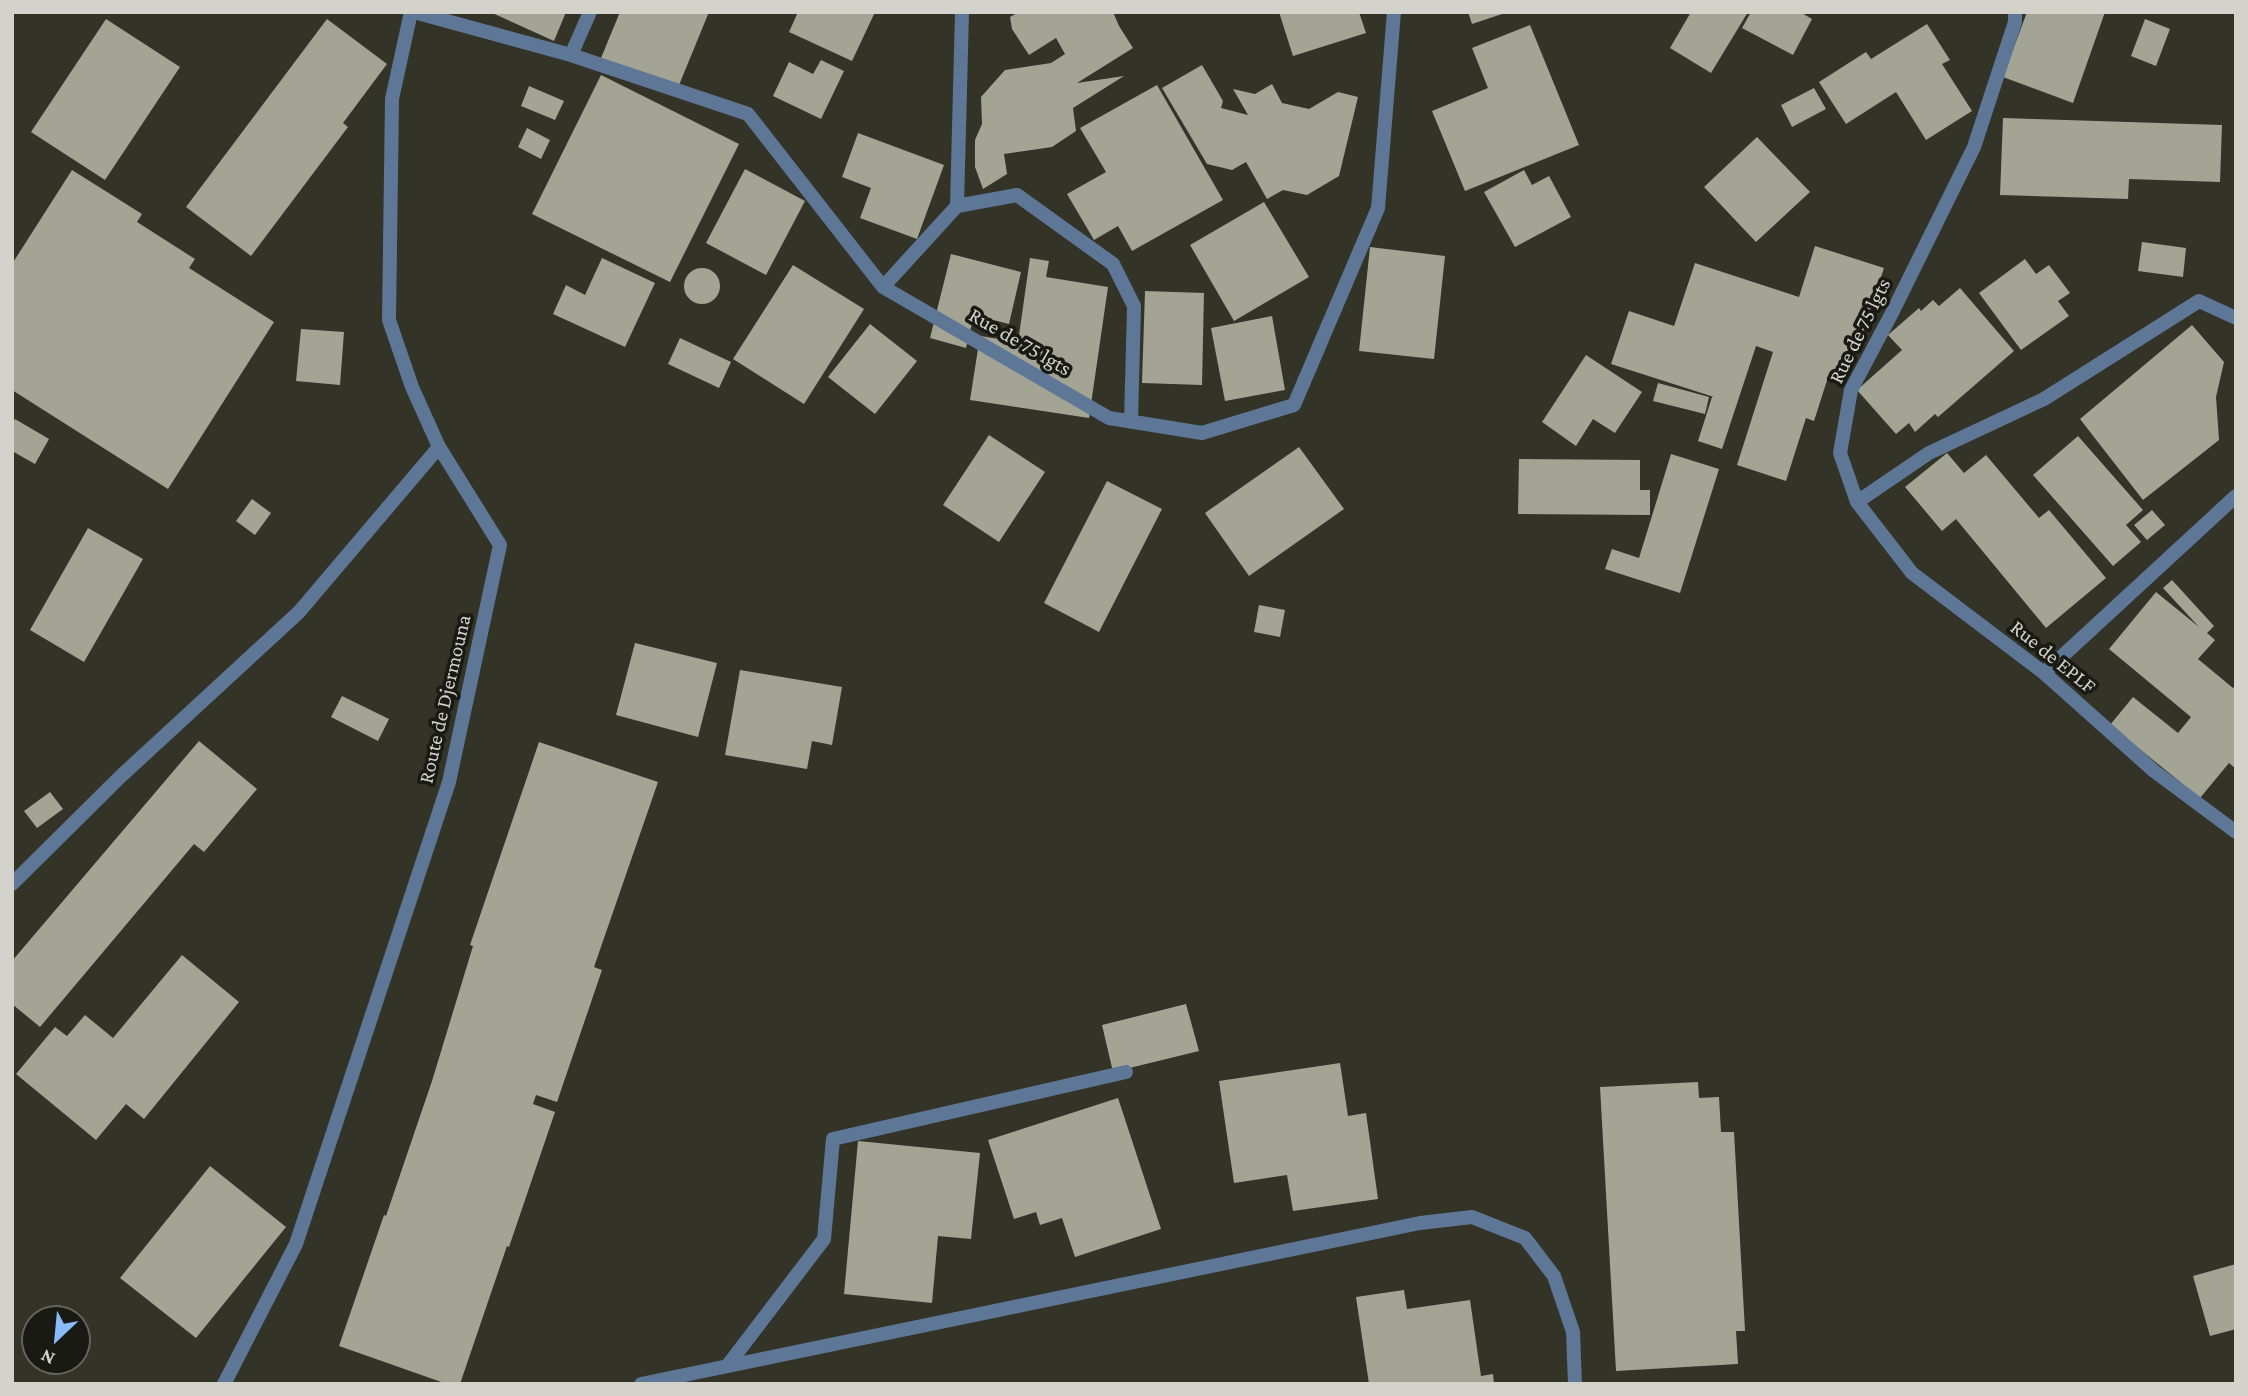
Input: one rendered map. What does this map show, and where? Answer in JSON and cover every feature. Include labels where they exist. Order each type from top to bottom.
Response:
[{"type":"street","name":"Rue de 75 lgts","points":[[413,12],[571,55],[748,114],[883,287],[1109,418],[1202,433],[1294,405],[1378,208],[1394,12]]},
{"type":"street","name":"Route de Djermouna","points":[[224,1384],[296,1244],[449,782],[500,545],[439,446],[412,387],[389,320],[392,99],[413,12]]},
{"type":"street","points":[[571,55],[590,12]]},
{"type":"street","points":[[957,206],[962,12]]},
{"type":"street","name":"Rue de 75 lgts","points":[[1857,502],[1840,453],[1851,390],[1974,147],[2015,22],[2015,12]]},
{"type":"street","points":[[883,287],[957,206],[1017,195],[1113,264],[1133,306],[1131,422]]},
{"type":"street","points":[[1857,502],[1928,453],[2044,399],[2199,301],[2236,317]]},
{"type":"street","points":[[12,884],[120,777],[299,612],[439,446]]},
{"type":"street","points":[[2044,673],[2236,496]]},
{"type":"street","name":"Rue de EPLF","points":[[1857,502],[1912,573],[2044,673],[2154,771],[2236,832]]},
{"type":"street","points":[[728,1366],[824,1239],[833,1139],[1126,1072]]},
{"type":"street","points":[[641,1384],[1420,1223],[1472,1217],[1525,1238],[1555,1276],[1573,1332],[1575,1384]]},
{"type":"building","points":[[490,12],[566,12],[554,41]]},
{"type":"building","points":[[620,12],[709,12],[677,90],[601,58]]},
{"type":"building","points":[[798,12],[875,12],[852,61],[789,32]]},
{"type":"building","points":[[1019,12],[1113,12],[1133,48],[1077,83],[1124,76],[1073,108],[1076,131],[1052,147],[1004,154],[1007,174],[983,189],[975,167],[975,140],[982,124],[981,97],[1005,70],[1051,63],[1065,54],[1056,38],[1029,55],[1012,29],[1010,17]]},
{"type":"building","points":[[1279,12],[1359,12],[1366,33],[1293,56]]},
{"type":"building","points":[[1468,12],[1505,12],[1505,13],[1472,24]]},
{"type":"building","points":[[1691,12],[1748,12],[1711,73],[1670,48]]},
{"type":"building","points":[[1751,12],[1800,12],[1812,19],[1793,55],[1742,28]]},
{"type":"building","points":[[2027,12],[2105,12],[2073,103],[2003,77]]},
{"type":"building","points":[[106,19],[180,67],[105,180],[31,132]]},
{"type":"building","points":[[327,19],[387,64],[343,123],[348,127],[251,256],[186,207]]},
{"type":"building","points":[[2145,19],[2170,29],[2156,66],[2131,56]]},
{"type":"building","points":[[1927,24],[1950,60],[1942,64],[1972,111],[1926,140],[1896,92],[1846,124],[1819,82],[1866,52],[1871,59]]},
{"type":"building","points":[[1530,25],[1579,145],[1465,191],[1432,111],[1488,88],[1472,48]]},
{"type":"building","points":[[821,60],[844,71],[821,119],[773,96],[789,62],[813,74]]},
{"type":"building","points":[[1202,65],[1223,101],[1221,108],[1248,115],[1233,89],[1255,94],[1272,84],[1282,103],[1309,109],[1338,92],[1358,97],[1339,176],[1307,195],[1283,190],[1267,199],[1246,162],[1232,170],[1207,164],[1162,88]]},
{"type":"building","points":[[601,75],[739,144],[670,282],[532,214]]},
{"type":"building","points":[[1157,85],[1223,200],[1132,251],[1118,226],[1094,240],[1067,194],[1106,172],[1080,128]]},
{"type":"building","points":[[529,86],[564,101],[555,120],[521,106]]},
{"type":"building","points":[[1814,88],[1826,109],[1792,127],[1781,105]]},
{"type":"building","points":[[2003,118],[2222,125],[2220,182],[2129,179],[2128,199],[2000,195]]},
{"type":"building","points":[[527,128],[550,140],[541,159],[518,147]]},
{"type":"building","points":[[858,133],[944,165],[917,239],[860,218],[871,188],[842,177]]},
{"type":"building","points":[[1757,137],[1810,192],[1756,242],[1704,187]]},
{"type":"building","points":[[745,169],[805,201],[766,275],[706,243]]},
{"type":"building","points":[[72,170],[142,214],[137,222],[195,259],[189,268],[274,322],[168,489],[12,390],[12,264]]},
{"type":"building","points":[[1524,170],[1532,185],[1549,176],[1571,217],[1515,247],[1484,192]]},
{"type":"building","points":[[1264,202],[1309,277],[1234,321],[1190,245]]},
{"type":"building","points":[[2142,242],[2186,248],[2183,277],[2138,271]]},
{"type":"building","points":[[1815,246],[1884,268],[1848,378],[1830,371],[1814,421],[1806,418],[1786,481],[1737,465],[1773,352],[1756,346],[1722,449],[1698,441],[1714,397],[1611,364],[1629,311],[1674,326],[1695,263],[1799,297]]},
{"type":"building","points":[[1370,247],[1445,256],[1434,359],[1359,351]]},
{"type":"building","points":[[951,254],[1021,272],[1009,324],[974,315],[966,348],[930,338]]},
{"type":"building","points":[[602,258],[655,283],[625,347],[553,314],[566,285],[585,295]]},
{"type":"building","points":[[1030,258],[1049,261],[1046,277],[1108,287],[1089,418],[970,400],[980,336],[1018,342]]},
{"type":"building","points":[[2025,259],[2036,274],[2049,265],[2070,293],[2058,301],[2069,316],[2021,350],[1979,293]]},
{"type":"building","points":[[793,265],[864,309],[804,404],[733,359]]},
{"type":"building","points":[[702,268],[715,273],[720,286],[715,299],[702,304],[689,299],[684,286],[689,273]]},
{"type":"building","points":[[1960,288],[2014,351],[1938,417],[1935,414],[1915,432],[1909,423],[1896,434],[1857,390],[1902,350],[1888,335],[1919,308],[1921,311],[1933,300],[1939,306]]},
{"type":"building","points":[[1145,291],[1204,293],[1202,385],[1142,383]]},
{"type":"building","points":[[1272,316],[1285,390],[1225,401],[1211,328]]},
{"type":"building","points":[[870,324],[917,361],[875,414],[828,377]]},
{"type":"building","points":[[2192,325],[2224,362],[2216,397],[2219,440],[2143,500],[2080,419]]},
{"type":"building","points":[[301,329],[344,332],[340,385],[296,381]]},
{"type":"building","points":[[680,338],[731,362],[719,388],[668,364]]},
{"type":"building","points":[[1586,355],[1642,392],[1615,433],[1593,419],[1576,446],[1542,422]]},
{"type":"building","points":[[1658,383],[1709,397],[1705,414],[1653,401]]},
{"type":"building","points":[[15,419],[49,439],[35,464],[12,451],[12,425]]},
{"type":"building","points":[[989,435],[1045,472],[999,542],[943,505]]},
{"type":"building","points":[[2078,436],[2143,510],[2126,525],[2141,542],[2113,566],[2033,475]]},
{"type":"building","points":[[1299,447],[1344,509],[1249,576],[1205,513]]},
{"type":"building","points":[[1947,453],[1964,473],[1986,455],[2039,518],[2049,510],[2106,578],[2046,628],[1956,519],[1942,531],[1905,487]]},
{"type":"building","points":[[1671,454],[1719,469],[1680,593],[1605,569],[1612,549],[1639,558]]},
{"type":"building","points":[[1519,459],[1640,460],[1640,490],[1650,490],[1650,515],[1518,514]]},
{"type":"building","points":[[1107,481],[1162,509],[1099,632],[1044,603]]},
{"type":"building","points":[[252,499],[271,513],[255,535],[236,521]]},
{"type":"building","points":[[2152,510],[2165,525],[2147,540],[2134,525]]},
{"type":"building","points":[[88,528],[143,559],[84,662],[30,630]]},
{"type":"building","points":[[2172,580],[2214,626],[2207,633],[2215,640],[2198,659],[2233,688],[2236,685],[2236,769],[2229,763],[2200,798],[2110,725],[2133,697],[2178,733],[2191,717],[2109,649],[2156,592],[2199,627],[2163,588]]},
{"type":"building","points":[[1259,605],[1285,610],[1280,637],[1254,632]]},
{"type":"building","points":[[635,643],[717,663],[698,737],[616,715]]},
{"type":"building","points":[[740,670],[842,687],[832,745],[812,741],[807,769],[725,755]]},
{"type":"building","points":[[342,696],[389,719],[378,741],[331,717]]},
{"type":"building","points":[[199,741],[257,789],[204,852],[194,844],[40,1027],[12,1004],[12,961]]},
{"type":"building","points":[[539,742],[658,782],[594,967],[602,970],[557,1102],[536,1095],[533,1104],[555,1112],[509,1247],[507,1246],[460,1384],[447,1384],[339,1346],[432,1081],[473,946],[470,945]]},
{"type":"building","points":[[50,792],[63,809],[37,828],[24,811]]},
{"type":"building","points":[[182,955],[239,1002],[144,1119],[126,1104],[96,1140],[16,1074],[55,1027],[67,1036],[85,1015],[113,1038]]},
{"type":"building","points":[[1186,1004],[1199,1051],[1113,1072],[1102,1025]]},
{"type":"building","points":[[1340,1063],[1348,1116],[1366,1113],[1378,1199],[1293,1211],[1287,1175],[1234,1183],[1219,1081]]},
{"type":"building","points":[[1698,1082],[1699,1098],[1719,1097],[1721,1132],[1734,1132],[1745,1331],[1736,1331],[1738,1364],[1616,1371],[1600,1087]]},
{"type":"building","points":[[1118,1098],[1161,1229],[1075,1257],[1062,1218],[1040,1225],[1036,1212],[1014,1219],[988,1140]]},
{"type":"building","points":[[858,1141],[980,1153],[971,1239],[938,1236],[932,1303],[844,1294]]},
{"type":"building","points":[[210,1166],[286,1227],[196,1338],[120,1278]]},
{"type":"building","points":[[2236,1264],[2236,1329],[2210,1336],[2193,1276]]},
{"type":"building","points":[[1404,1290],[1407,1309],[1470,1300],[1481,1376],[1493,1374],[1494,1384],[1369,1384],[1356,1297]]}]
